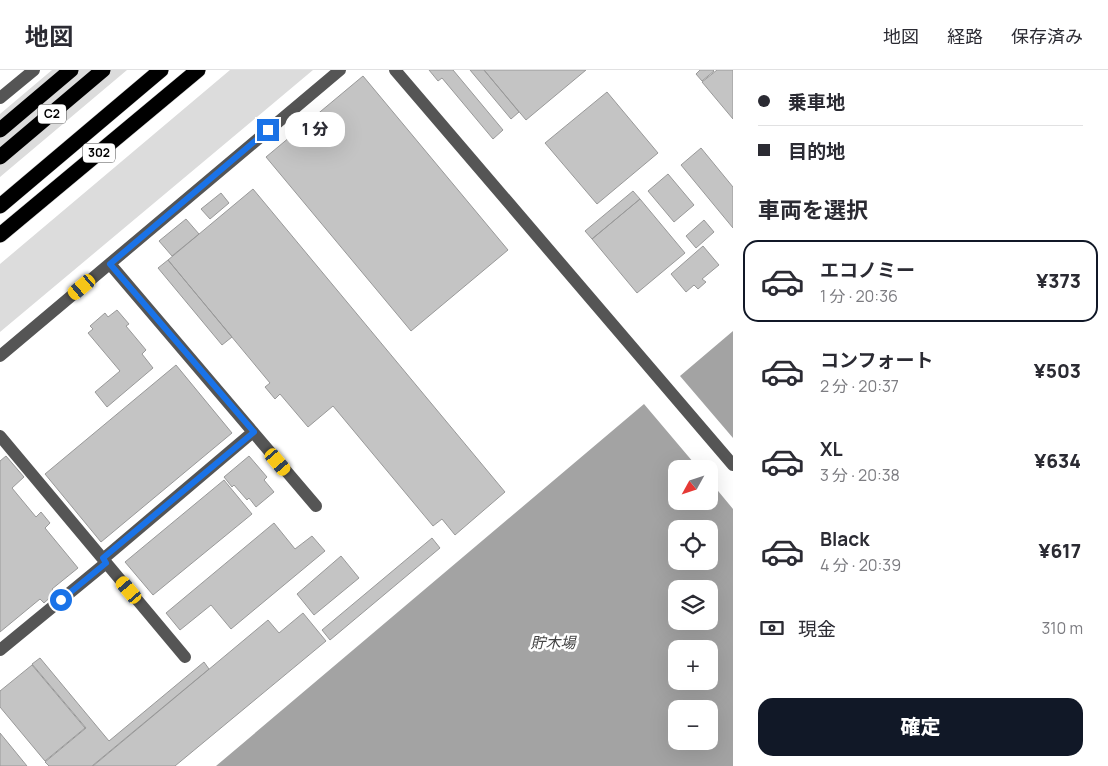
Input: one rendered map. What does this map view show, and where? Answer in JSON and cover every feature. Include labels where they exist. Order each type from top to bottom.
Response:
[{"type":"highway","name":"C2","points":[[0,130],[71,70]]},
{"type":"highway","name":"C2","points":[[0,157],[103,70]]},
{"type":"highway","name":"302","points":[[0,206],[161,70]]},
{"type":"highway","name":"302","points":[[0,235],[198,70]]},
{"type":"street","points":[[0,98],[34,70]]},
{"type":"street","points":[[0,356],[340,70]]},
{"type":"street","points":[[395,70],[733,465]]},
{"type":"street","points":[[110,264],[316,506]]},
{"type":"street","points":[[0,650],[254,432]]},
{"type":"street","points":[[0,436],[185,657]]},
{"type":"shaded area","points":[[52,70],[127,70],[0,177],[0,114]]},
{"type":"shaded area","points":[[230,70],[313,70],[0,332],[0,264]]},
{"type":"water","points":[[733,331],[733,438],[680,376]]},
{"type":"water","name":"貯木場","points":[[644,404],[691,460],[668,460],[668,510],[718,510],[718,491],[733,509],[733,766],[216,766]]},
{"type":"building","points":[[429,70],[453,70],[503,130],[493,139],[442,78],[438,81]]},
{"type":"building","points":[[470,70],[484,70],[519,112],[511,119]]},
{"type":"building","points":[[484,70],[586,70],[526,120]]},
{"type":"building","points":[[700,70],[714,71],[702,81],[696,74]]},
{"type":"building","points":[[717,70],[733,70],[733,119],[702,82]]},
{"type":"building","points":[[363,76],[508,250],[411,331],[266,157]]},
{"type":"building","points":[[607,92],[658,153],[597,204],[545,143]]},
{"type":"building","points":[[701,148],[733,187],[733,228],[681,165]]},
{"type":"building","points":[[668,174],[694,205],[674,222],[648,191]]},
{"type":"building","points":[[253,189],[505,492],[455,535],[442,519],[433,526],[333,406],[308,427],[280,394],[275,399],[265,387],[270,383],[168,260]]},
{"type":"building","points":[[633,191],[640,199],[592,239],[585,231]]},
{"type":"building","points":[[221,193],[229,203],[210,219],[201,209]]},
{"type":"building","points":[[640,199],[685,253],[637,293],[592,239]]},
{"type":"building","points":[[186,219],[199,234],[172,256],[159,241]]},
{"type":"building","points":[[704,220],[714,232],[696,248],[686,236]]},
{"type":"building","points":[[703,246],[719,265],[702,279],[706,282],[698,289],[694,285],[686,292],[671,274]]},
{"type":"building","points":[[168,260],[232,337],[222,345],[158,268]]},
{"type":"building","points":[[117,310],[129,324],[126,326],[146,350],[142,354],[153,368],[107,407],[95,392],[120,371],[88,333],[93,329],[90,326],[105,313],[108,317]]},
{"type":"building","points":[[176,365],[232,433],[101,542],[45,474]]},
{"type":"building","points":[[6,456],[24,477],[12,488],[36,517],[41,512],[50,523],[45,528],[78,568],[52,589],[55,593],[44,603],[40,599],[0,632],[0,461]]},
{"type":"building","points":[[249,456],[267,477],[264,480],[274,492],[256,507],[234,485],[232,487],[224,477]]},
{"type":"building","points":[[224,480],[252,514],[153,595],[125,562]]},
{"type":"building","points":[[274,523],[295,549],[312,536],[325,551],[231,629],[211,605],[180,630],[166,613]]},
{"type":"building","points":[[432,538],[440,548],[330,640],[322,630]]},
{"type":"building","points":[[341,556],[359,578],[314,615],[297,594]]},
{"type":"building","points":[[303,613],[326,641],[175,766],[93,766],[268,620],[279,633]]},
{"type":"building","points":[[40,658],[109,741],[204,662],[209,669],[92,766],[49,766],[45,762],[86,728],[32,664]]},
{"type":"building","points":[[32,665],[85,728],[45,761],[0,707],[0,691]]},
{"type":"building","points":[[0,733],[27,766],[0,766]]},
{"type":"route","points":[[61,600],[106,563],[103,558],[254,432],[110,264],[268,130]]}]
